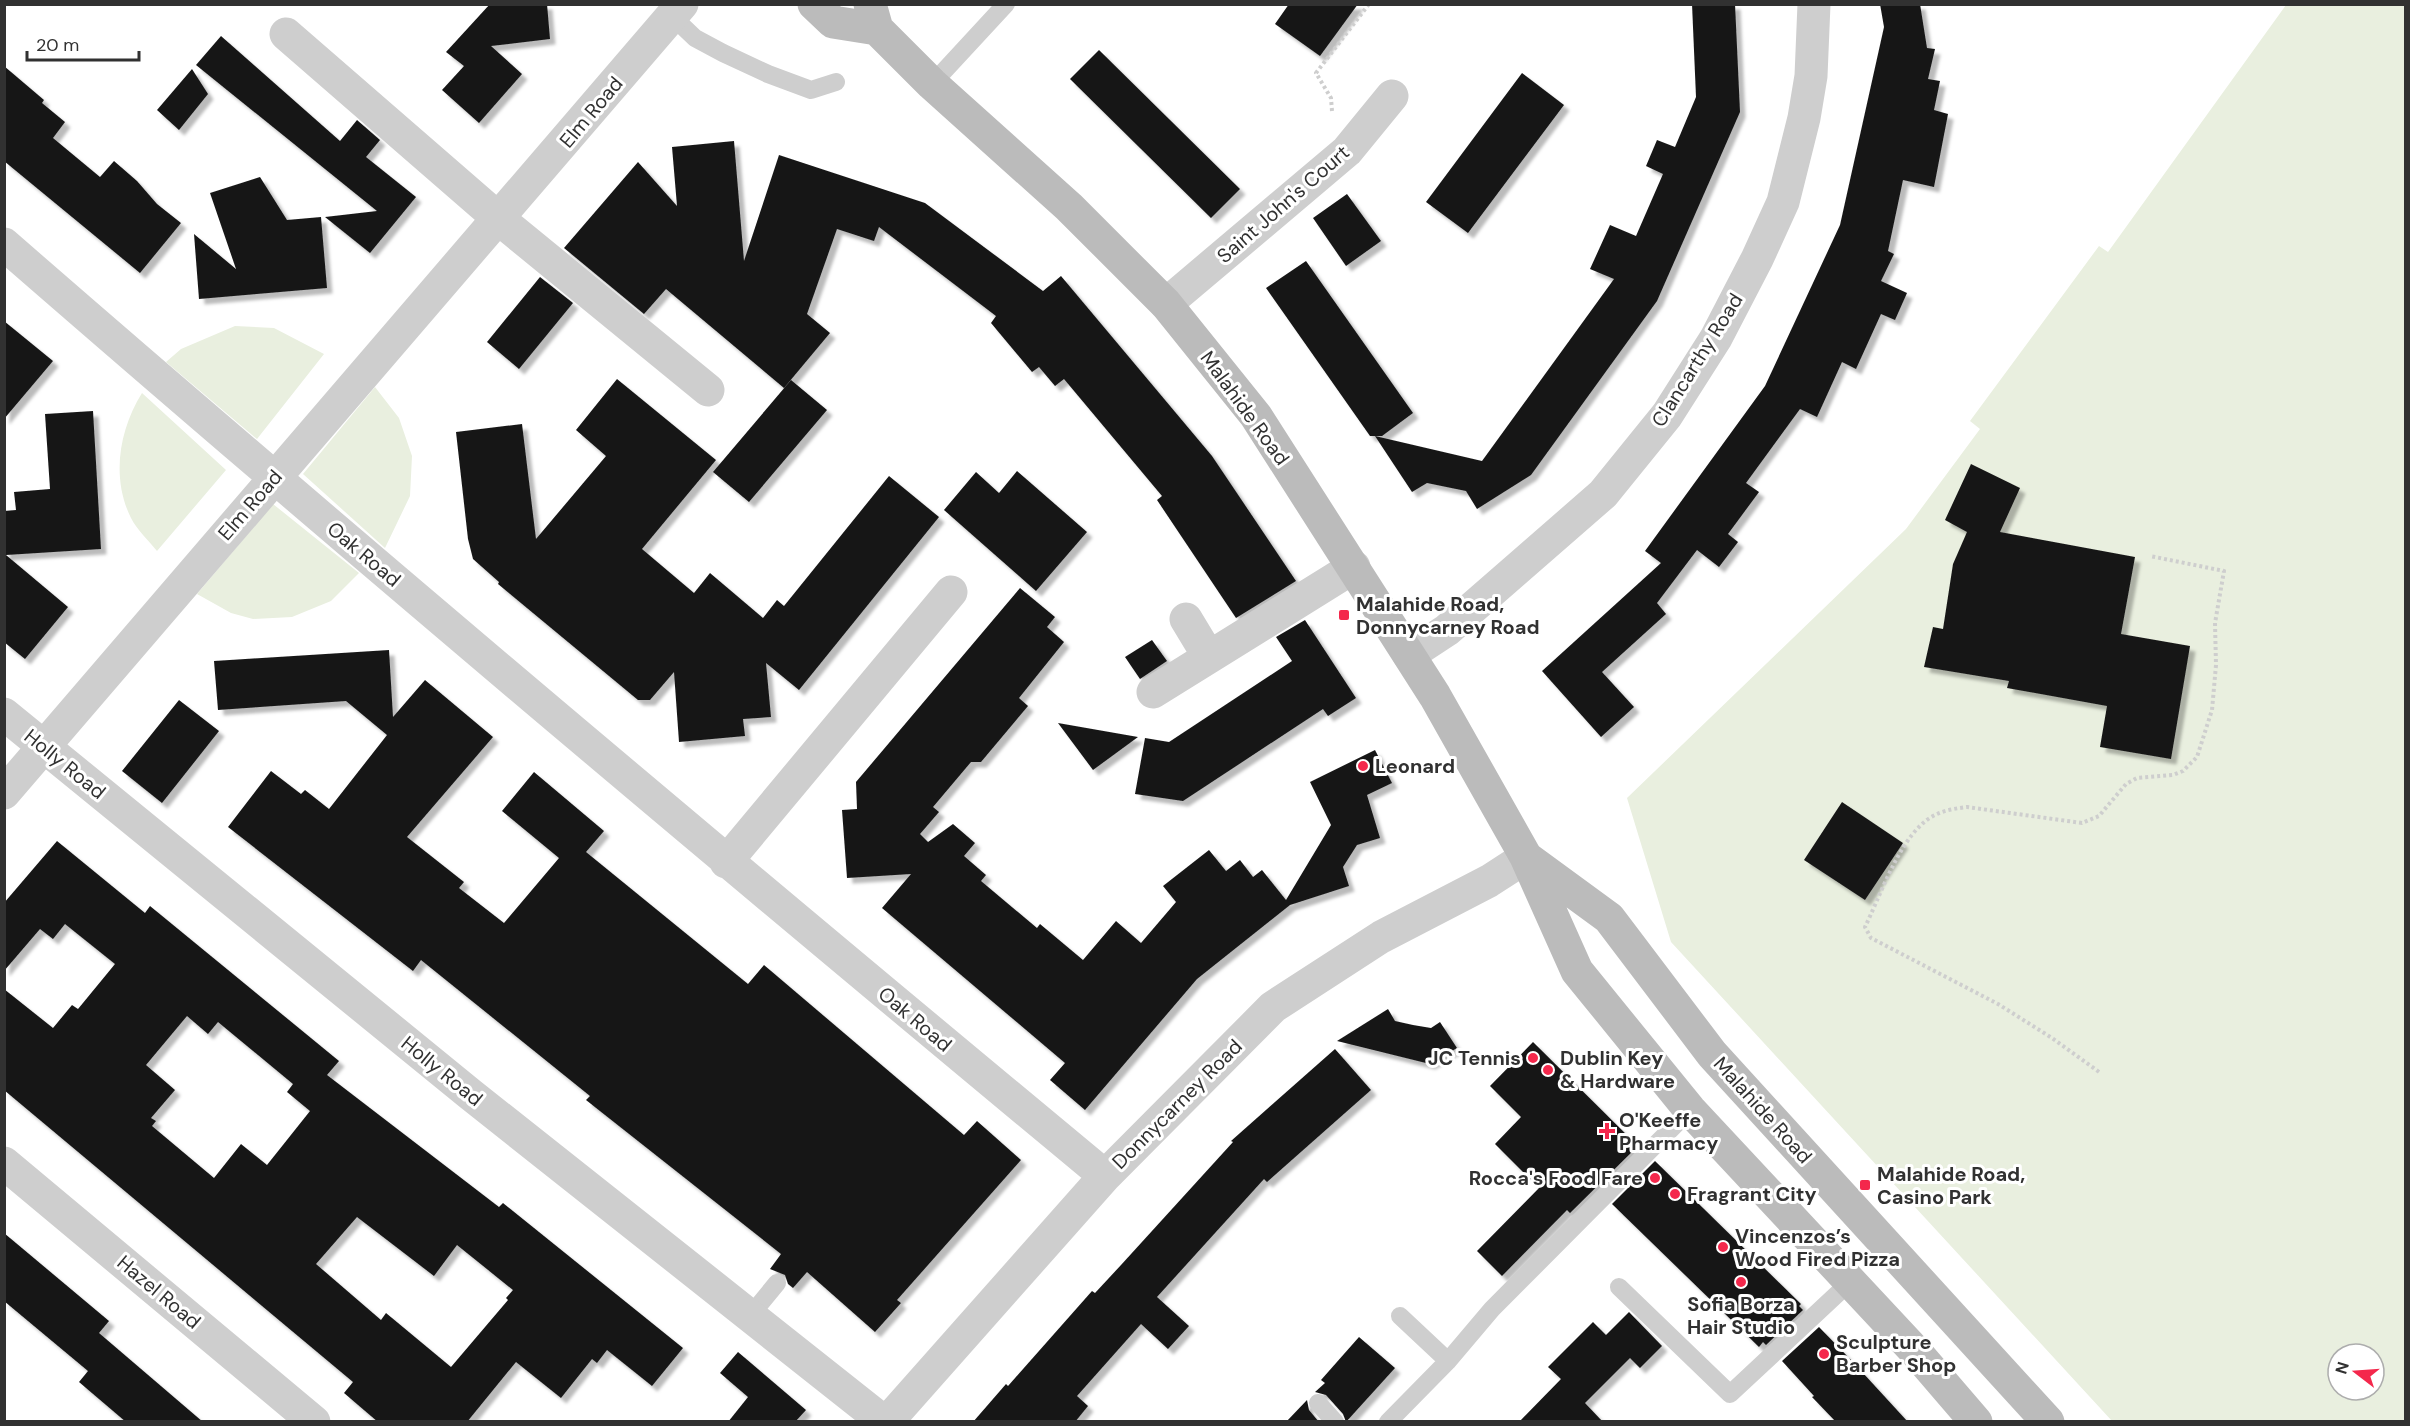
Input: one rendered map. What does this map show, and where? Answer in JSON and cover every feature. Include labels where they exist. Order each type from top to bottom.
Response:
[{"type":"main road","name":"Malahide Road","points":[[814,4],[833,22],[874,17],[932,84],[1069,207],[1166,304],[1256,416],[1435,696],[1526,857],[1577,971],[1690,1110],[1915,1351],[1976,1422]]},
{"type":"main road","name":"Malahide Road","points":[[1526,857],[1609,918],[1712,1054],[2046,1421]]},
{"type":"street","name":"Clancarthy Road","points":[[1409,655],[1447,630],[1603,494],[1667,415],[1704,357],[1757,259],[1783,202],[1804,118],[1811,76],[1814,4]]},
{"type":"street","name":"Elm Road","points":[[4,793],[273,478],[499,219],[670,8]]},
{"type":"street","points":[[286,34],[499,219],[708,390]]},
{"type":"street","name":"Saint John's Court","points":[[1166,304],[1347,151],[1392,96]]},
{"type":"street","name":"Oak Road","points":[[4,244],[273,478],[726,862],[1105,1176]]},
{"type":"street","points":[[1153,692],[1354,567]]},
{"type":"street","points":[[726,862],[951,592]]},
{"type":"street","points":[[1186,619],[1209,657]]},
{"type":"street","name":"Holly Road","points":[[4,714],[461,1087],[886,1422]]},
{"type":"street","name":"Donnycarney Road","points":[[886,1422],[1105,1176],[1273,1007],[1381,937],[1489,881],[1526,857]]},
{"type":"street","name":"Hazel Road","points":[[4,1163],[314,1422]]},
{"type":"lane","points":[[932,84],[1006,4]]},
{"type":"lane","points":[[670,8],[695,38],[768,74],[811,90],[836,82]]},
{"type":"lane","points":[[1388,1422],[1448,1361],[1492,1309],[1690,1110]]},
{"type":"lane","points":[[1619,1287],[1730,1394],[1850,1282]]},
{"type":"lane","points":[[750,1316],[777,1283]]},
{"type":"lane","points":[[1400,1316],[1448,1361]]},
{"type":"lane","points":[[1318,1403],[1335,1422]]},
{"type":"path","points":[[1347,151],[1334,134],[1331,98],[1317,73],[1369,4]]},
{"type":"path","points":[[2099,1072],[2052,1038],[1998,1004],[1871,938],[1865,927],[1908,841],[1920,825],[1934,815],[1950,808],[1967,807],[2082,823],[2099,816],[2126,784],[2137,778],[2173,775],[2183,771],[2197,757],[2204,741],[2212,710],[2216,665],[2215,622],[2224,571],[2150,556]]},
{"type":"green space","points":[[2286,5],[2405,5],[2405,1421],[2112,1421],[1671,942],[1627,798],[1906,529],[1980,429],[1970,421],[2099,246],[2108,252]]},
{"type":"green space","points":[[235,326],[274,328],[324,354],[257,439],[166,362],[181,349]]},
{"type":"green space","points":[[375,387],[399,418],[412,456],[410,496],[385,548],[303,474]]},
{"type":"green space","points":[[142,393],[226,470],[157,551],[131,518],[121,487],[120,454],[123,438],[134,407]]},
{"type":"green space","points":[[273,504],[359,573],[331,601],[292,617],[253,619],[231,613],[197,594]]},
{"type":"building","points":[[490,4],[547,4],[550,39],[491,46],[522,74],[479,123],[442,90],[464,66],[446,52]]},
{"type":"building","points":[[1289,4],[1358,4],[1320,56],[1275,24]]},
{"type":"building","points":[[1692,4],[1735,4],[1740,112],[1657,301],[1531,475],[1477,509],[1466,491],[1427,483],[1412,492],[1375,436],[1482,461],[1614,279],[1590,269],[1610,225],[1636,236],[1663,174],[1646,166],[1657,140],[1675,147],[1696,97]]},
{"type":"building","points":[[1880,4],[1920,4],[1927,48],[1935,49],[1928,79],[1940,81],[1934,110],[1948,114],[1934,187],[1903,180],[1888,251],[1894,254],[1881,281],[1907,293],[1895,320],[1881,314],[1856,369],[1842,362],[1817,417],[1800,409],[1746,483],[1759,492],[1728,534],[1738,542],[1719,567],[1697,550],[1657,603],[1666,614],[1602,672],[1634,707],[1601,737],[1542,671],[1661,563],[1645,551],[1765,386],[1840,225],[1884,27]]},
{"type":"building","points":[[221,36],[340,141],[357,120],[380,140],[366,157],[416,197],[370,253],[325,217],[377,211],[196,65]]},
{"type":"building","points":[[1099,50],[1240,189],[1211,218],[1070,79]]},
{"type":"building","points":[[4,66],[44,100],[42,103],[65,122],[53,138],[100,177],[114,161],[137,181],[157,204],[181,223],[140,273],[4,161]]},
{"type":"building","points":[[192,69],[208,94],[179,130],[157,110]]},
{"type":"building","points":[[1522,73],[1564,105],[1468,233],[1426,202]]},
{"type":"building","points":[[734,141],[744,261],[779,155],[925,203],[1043,291],[1061,276],[1212,456],[1296,581],[1236,618],[1157,500],[1162,496],[1064,379],[1055,386],[1039,367],[1032,372],[991,323],[996,316],[879,227],[874,241],[837,229],[807,314],[830,333],[784,388],[666,289],[644,314],[564,248],[638,162],[677,206],[672,147]]},
{"type":"building","points":[[260,177],[287,220],[321,217],[327,288],[199,299],[194,234],[236,269],[210,193]]},
{"type":"building","points":[[1347,194],[1381,241],[1346,266],[1313,218]]},
{"type":"building","points":[[1306,261],[1413,413],[1382,436],[1370,436],[1266,288]]},
{"type":"building","points":[[540,277],[573,303],[519,369],[487,342]]},
{"type":"building","points":[[4,321],[53,361],[4,419]]},
{"type":"building","points":[[617,379],[716,460],[642,549],[694,593],[710,573],[763,618],[777,600],[784,606],[889,476],[939,517],[799,690],[766,663],[771,717],[743,719],[745,736],[679,742],[674,672],[650,700],[638,700],[498,584],[499,582],[473,559],[468,539],[456,432],[522,424],[536,539],[606,456],[576,430]]},
{"type":"building","points":[[791,380],[827,410],[749,502],[713,472]]},
{"type":"building","points":[[93,411],[101,549],[6,555],[68,607],[25,659],[4,642],[4,511],[16,510],[14,492],[50,489],[45,414]]},
{"type":"building","points":[[1971,464],[2020,488],[2000,532],[2135,557],[2121,634],[2190,646],[2171,759],[2100,747],[2107,706],[2007,688],[2009,681],[1924,667],[1933,627],[1943,629],[1953,564],[1967,532],[1945,520]]},
{"type":"building","points":[[1017,471],[1087,532],[1036,591],[944,510],[976,472],[999,493]]},
{"type":"building","points":[[1020,588],[1055,617],[1047,627],[1064,642],[1019,698],[1028,706],[981,762],[971,762],[933,807],[939,812],[920,834],[928,842],[953,824],[975,843],[964,856],[986,875],[981,881],[1037,928],[1040,924],[1083,960],[1116,921],[1141,943],[1176,902],[1163,886],[1209,850],[1226,871],[1240,860],[1253,877],[1262,870],[1286,900],[1331,825],[1310,782],[1375,750],[1392,783],[1367,795],[1380,838],[1357,845],[1343,867],[1349,886],[1290,905],[1197,979],[1085,1110],[1050,1080],[1065,1063],[882,908],[911,874],[847,878],[842,810],[857,809],[856,782]]},
{"type":"building","points":[[1305,620],[1356,698],[1328,716],[1323,709],[1183,801],[1135,794],[1145,738],[1169,742],[1292,661],[1276,637]]},
{"type":"building","points":[[1152,640],[1167,661],[1140,679],[1125,657]]},
{"type":"building","points":[[389,650],[393,717],[425,680],[493,737],[407,837],[464,882],[459,888],[504,923],[559,858],[502,811],[534,772],[604,831],[586,852],[748,984],[764,965],[964,1135],[977,1121],[1021,1160],[897,1300],[901,1303],[875,1332],[807,1272],[793,1288],[788,1284],[785,1275],[770,1269],[781,1254],[586,1100],[590,1096],[421,960],[413,971],[228,827],[271,771],[301,794],[305,790],[329,809],[387,735],[346,701],[218,710],[214,661]]},
{"type":"building","points":[[179,700],[219,731],[162,803],[122,771]]},
{"type":"building","points":[[1058,723],[1138,737],[1093,770]]},
{"type":"building","points":[[1842,802],[1903,843],[1865,900],[1804,860]]},
{"type":"building","points":[[57,841],[145,913],[150,906],[339,1061],[327,1075],[499,1207],[503,1203],[683,1348],[652,1386],[607,1350],[597,1363],[592,1359],[561,1398],[516,1362],[467,1422],[378,1422],[344,1393],[353,1382],[4,1090],[4,989],[53,1028],[72,1005],[78,1009],[115,964],[65,924],[53,939],[40,929],[4,971],[4,903]],"holes":[[[187,1016],[208,1034],[218,1022],[293,1084],[287,1092],[310,1111],[267,1165],[241,1144],[214,1178],[152,1126],[156,1121],[151,1118],[175,1090],[146,1065]],[[357,1217],[434,1276],[457,1245],[513,1290],[506,1298],[508,1300],[451,1367],[386,1313],[381,1320],[316,1264]]]},
{"type":"building","points":[[1388,1009],[1395,1021],[1431,1028],[1440,1022],[1457,1048],[1430,1064],[1337,1041]]},
{"type":"building","points":[[1533,1042],[1638,1146],[1570,1213],[1567,1210],[1502,1276],[1477,1251],[1539,1188],[1495,1144],[1521,1117],[1490,1086]]},
{"type":"building","points":[[1335,1049],[1371,1090],[1267,1182],[1264,1179],[1157,1297],[1189,1326],[1168,1349],[1141,1324],[1077,1396],[1088,1406],[1075,1422],[973,1422],[1092,1291],[1095,1293],[1121,1265],[1233,1142],[1231,1141]]},
{"type":"building","points":[[1655,1161],[1801,1304],[1799,1306],[1803,1310],[1766,1345],[1763,1342],[1759,1347],[1612,1204]]},
{"type":"building","points":[[4,1233],[109,1321],[99,1333],[203,1422],[126,1422],[79,1382],[88,1371],[4,1301]]},
{"type":"building","points":[[1629,1312],[1662,1346],[1640,1368],[1630,1358],[1585,1403],[1603,1422],[1519,1422],[1561,1379],[1548,1367],[1593,1322],[1606,1335]]},
{"type":"building","points":[[1819,1327],[1908,1422],[1836,1422],[1812,1397],[1814,1396],[1782,1361]]},
{"type":"building","points":[[1359,1337],[1395,1368],[1346,1422],[1343,1414],[1326,1395],[1315,1392],[1325,1383],[1321,1380]]},
{"type":"building","points":[[738,1352],[806,1410],[795,1422],[728,1422],[748,1397],[720,1373]]},
{"type":"building","points":[[1307,1400],[1309,1410],[1319,1422],[1286,1422]]},
{"type":"place","name":"Malahide Road, Donnycarney Road","points":[[1344,615]]},
{"type":"place","name":"Leonard","points":[[1363,766]]},
{"type":"place","name":"JC Tennis","points":[[1533,1058]]},
{"type":"place","name":"Dublin Key & Hardware","points":[[1548,1070]]},
{"type":"place","name":"O'Keeffe Pharmacy","points":[[1607,1131]]},
{"type":"place","name":"Rocca's Food Fare","points":[[1655,1178]]},
{"type":"place","name":"Malahide Road, Casino Park","points":[[1865,1185]]},
{"type":"place","name":"Fragrant City","points":[[1675,1194]]},
{"type":"place","name":"Vincenzos’s Wood Fired Pizza","points":[[1723,1247]]},
{"type":"place","name":"Sofia Borza Hair Studio","points":[[1741,1282]]},
{"type":"place","name":"Sculpture Barber Shop","points":[[1824,1354]]}]
